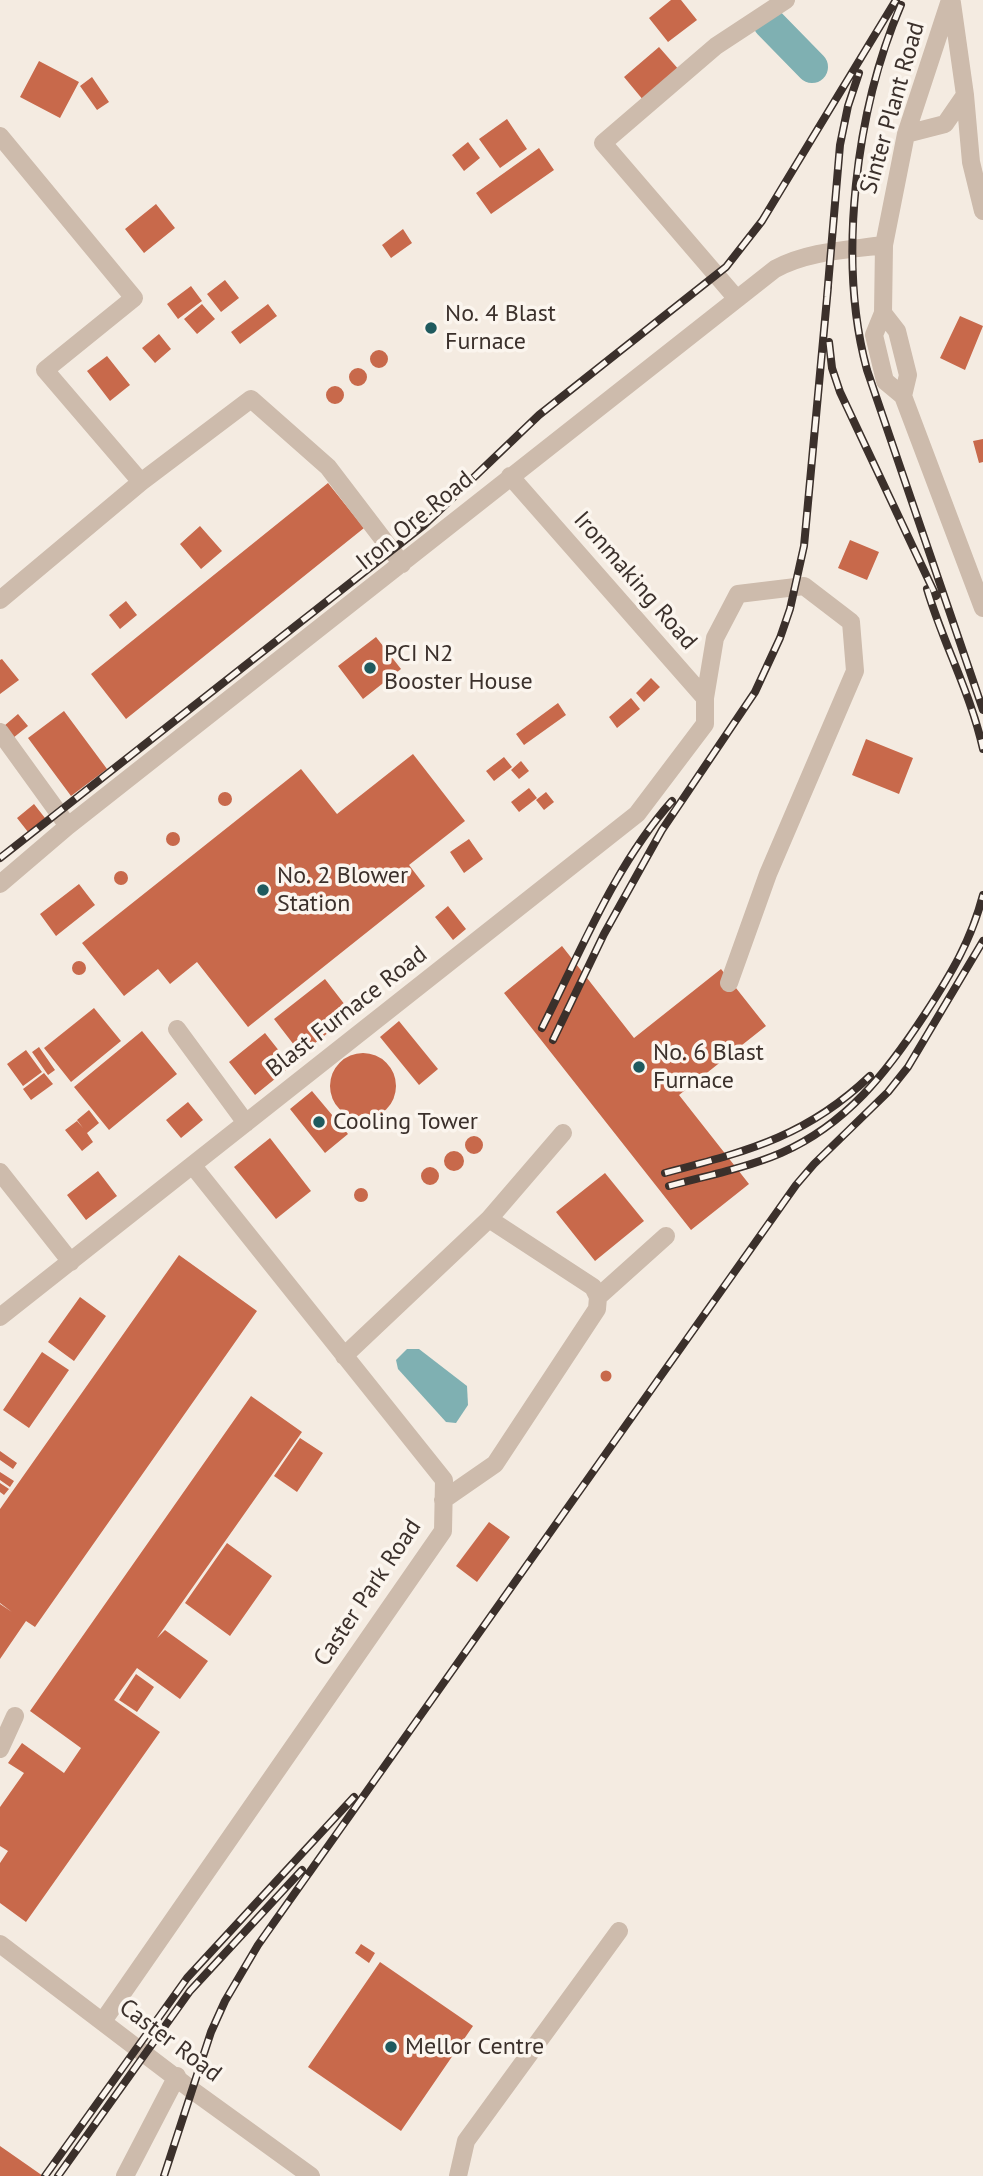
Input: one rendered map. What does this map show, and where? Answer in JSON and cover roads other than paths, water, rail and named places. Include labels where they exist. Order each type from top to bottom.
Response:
[{"type":"street","points":[[737,299],[603,143],[716,46],[786,0]]},
{"type":"street","points":[[951,0],[965,94],[971,162],[983,211]]},
{"type":"street","name":"Sinter Plant Road","points":[[951,0],[906,134],[884,245],[883,313],[874,335],[885,381],[903,396],[983,608]]},
{"type":"street","points":[[906,134],[945,124],[965,94]]},
{"type":"street","points":[[0,136],[134,298],[45,370],[141,482]]},
{"type":"street","name":"Iron Ore Road","points":[[0,884],[68,826],[775,269],[791,260],[884,245]]},
{"type":"street","points":[[0,600],[141,482],[251,399],[328,467],[402,564]]},
{"type":"street","name":"Ironmaking Road","points":[[510,476],[705,698]]},
{"type":"street","points":[[705,698],[715,638],[738,594],[804,586],[852,622],[855,671],[768,874],[729,983]]},
{"type":"street","name":"Blast Furnace Road","points":[[0,1317],[637,814],[705,724],[705,698]]},
{"type":"street","points":[[0,732],[68,826]]},
{"type":"street","points":[[177,1030],[246,1123]]},
{"type":"street","points":[[344,1356],[489,1219],[563,1133]]},
{"type":"street","name":"Caster Park Road","points":[[103,2021],[443,1531],[444,1480],[193,1166]]},
{"type":"street","points":[[0,1171],[71,1262]]},
{"type":"street","points":[[443,1500],[495,1464],[597,1309],[598,1297],[593,1287],[489,1219]]},
{"type":"street","points":[[598,1297],[666,1236]]},
{"type":"street","points":[[0,1749],[15,1716]]},
{"type":"street","points":[[458,2176],[466,2141],[619,1931]]},
{"type":"street","name":"Caster Road","points":[[0,1944],[311,2176]]},
{"type":"street","points":[[125,2176],[177,2076]]},
{"type":"water","points":[[407,1349],[419,1349],[467,1386],[468,1405],[456,1423],[446,1422],[398,1369],[396,1360]]},
{"type":"waterway","points":[[769,23],[812,67]]},
{"type":"railway","points":[[0,858],[424,525],[539,415],[726,267],[762,221],[896,0]]},
{"type":"railway","points":[[901,5],[872,90],[856,185],[853,281],[858,327],[867,370],[983,710]]},
{"type":"railway","points":[[827,297],[840,145],[848,106],[859,73]]},
{"type":"railway","points":[[553,1040],[604,934],[662,830],[755,692],[780,638],[790,609],[804,546],[828,287]]},
{"type":"railway","points":[[829,342],[832,368],[840,392],[936,596]]},
{"type":"railway","points":[[927,589],[971,708],[983,749]]},
{"type":"railway","points":[[542,1028],[616,881],[633,853],[672,801]]},
{"type":"railway","points":[[669,1186],[781,1153],[805,1141],[846,1112],[896,1056],[952,971],[983,895]]},
{"type":"railway","points":[[164,2176],[211,2032],[225,2001],[258,1945],[796,1185],[888,1092],[908,1067],[983,941]]},
{"type":"railway","points":[[665,1173],[749,1149],[799,1128],[846,1097],[870,1076]]},
{"type":"railway","points":[[45,2176],[187,1978],[354,1797]]},
{"type":"railway","points":[[58,2176],[190,1991],[302,1870]]},
{"type":"place","name":"No. 4 Blast Furnace","points":[[431,328]]},
{"type":"place","name":"PCI N2 Booster House","points":[[370,668]]},
{"type":"place","name":"No. 2 Blower Station","points":[[263,890]]},
{"type":"place","name":"No. 6 Blast Furnace","points":[[639,1067]]},
{"type":"place","name":"Cooling Tower","points":[[319,1122]]},
{"type":"place","name":"Mellor Centre","points":[[391,2047]]}]
